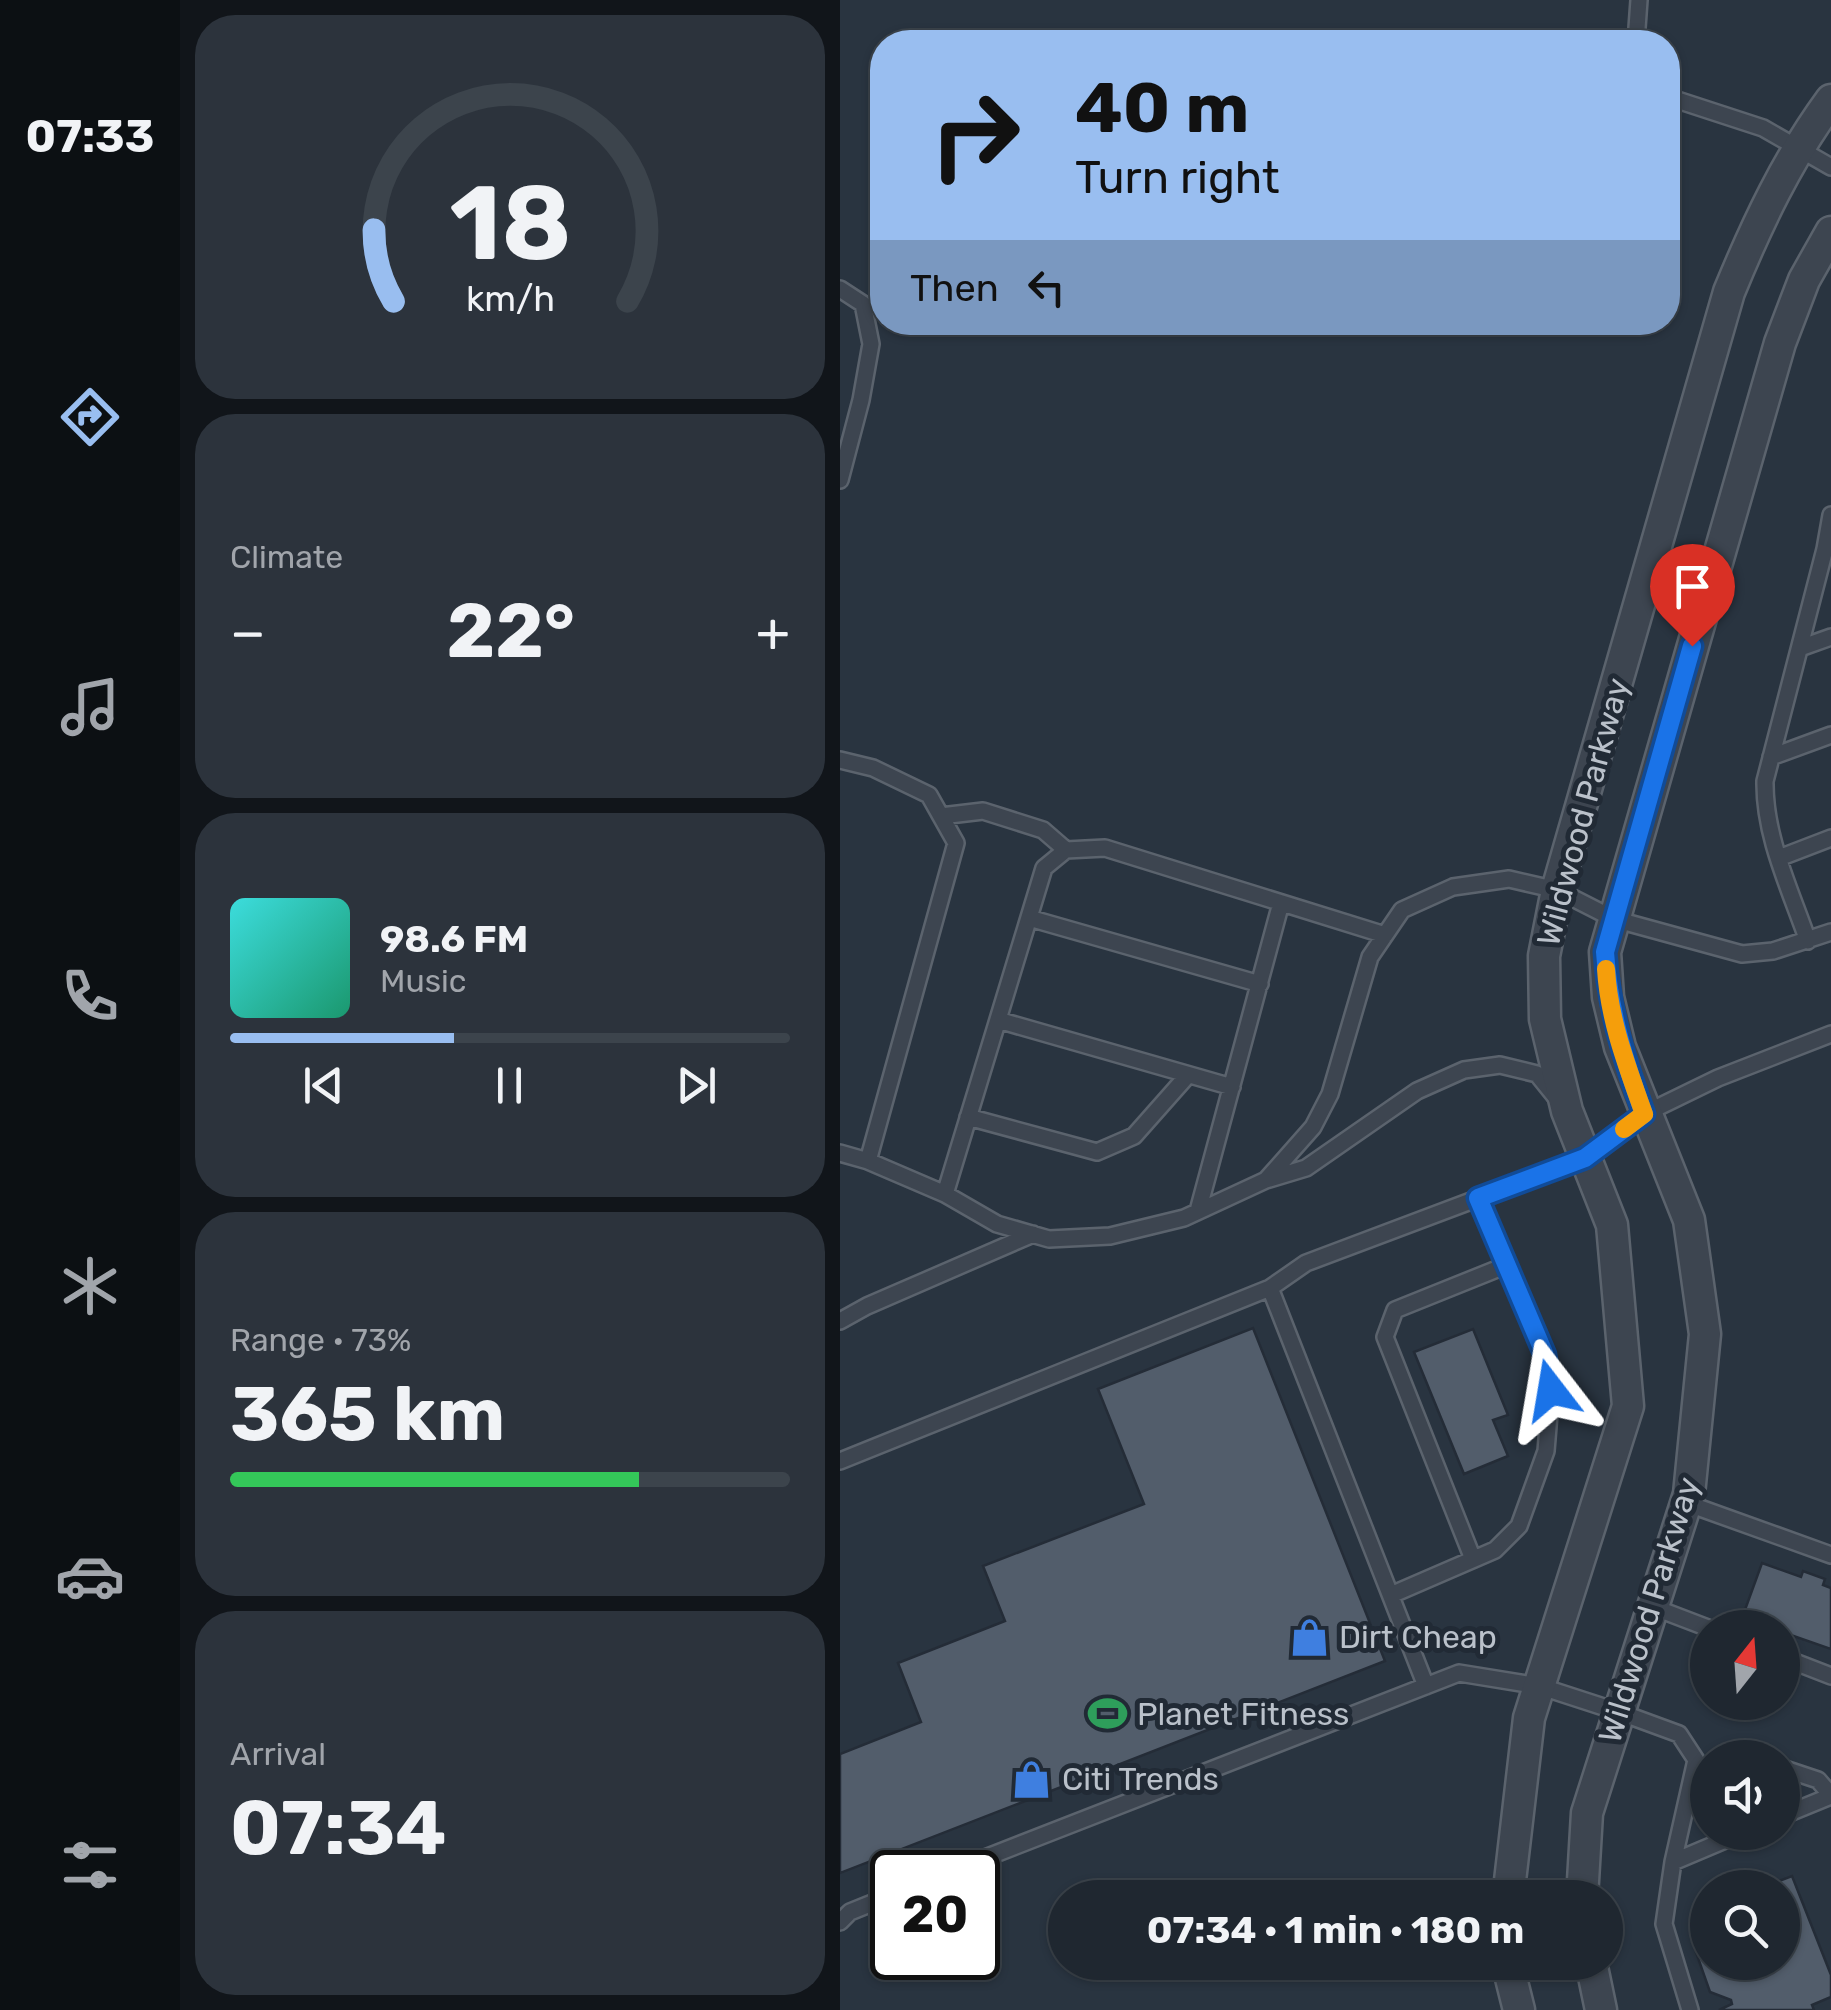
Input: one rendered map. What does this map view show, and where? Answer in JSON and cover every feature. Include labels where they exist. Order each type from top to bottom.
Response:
[{"type":"street","name":"Wildwood Parkway","points":[[1510,1880],[1529,1718],[1628,1406],[1612,1225],[1567,1111],[1545,1019],[1544,956],[1557,890],[1729,292],[1760,215],[1831,100]]},
{"type":"street","name":"Wildwood Parkway","points":[[1583,1880],[1587,1813],[1686,1503],[1705,1334],[1688,1220],[1620,1047],[1608,997],[1605,952],[1780,343],[1804,280],[1831,232]]},
{"type":"street","points":[[1512,1980],[1519,2010]]},
{"type":"street","points":[[1595,1980],[1601,2010]]},
{"type":"lane","points":[[1637,30],[1639,0]]},
{"type":"lane","points":[[1680,101],[1762,128],[1831,167]]},
{"type":"lane","points":[[840,289],[864,304],[871,344],[862,400],[840,480]]},
{"type":"lane","points":[[1808,940],[1779,858],[1765,806],[1765,782],[1828,548],[1831,515]]},
{"type":"lane","points":[[1800,648],[1831,636]]},
{"type":"lane","points":[[1771,757],[1831,735]]},
{"type":"lane","points":[[840,760],[873,768],[929,796],[956,843],[868,1161]]},
{"type":"lane","points":[[941,816],[983,811],[1043,830],[1066,850]]},
{"type":"lane","points":[[1779,858],[1831,838]]},
{"type":"lane","points":[[945,1194],[1044,868],[1066,850],[1105,848],[1385,935]]},
{"type":"lane","points":[[1266,1180],[1313,1126],[1330,1094],[1370,957],[1402,910],[1453,887],[1509,880],[1557,890],[1614,919],[1742,954],[1773,952],[1831,932]]},
{"type":"lane","points":[[1198,1211],[1282,903]]},
{"type":"lane","points":[[1029,918],[1260,984]]},
{"type":"lane","points":[[998,1020],[1232,1087]]},
{"type":"lane","points":[[840,1461],[1270,1288],[1306,1263],[1585,1158],[1644,1114],[1718,1078],[1831,1034]]},
{"type":"lane","points":[[840,1153],[945,1194],[997,1224],[1049,1239],[1110,1236],[1184,1218],[1266,1180],[1306,1168],[1418,1091],[1464,1070],[1500,1065],[1537,1074],[1567,1111]]},
{"type":"lane","points":[[968,1117],[1097,1152],[1134,1136],[1188,1075]]},
{"type":"lane","points":[[1390,1594],[1495,1550],[1519,1526],[1546,1452],[1551,1390],[1545,1355],[1478,1198]]},
{"type":"lane","points":[[840,1321],[1033,1234]]},
{"type":"lane","points":[[1473,1560],[1384,1337],[1395,1310],[1507,1266]]},
{"type":"lane","points":[[1270,1288],[1426,1686]]},
{"type":"lane","points":[[1686,1503],[1831,1554]]},
{"type":"lane","points":[[1653,1607],[1690,1621]]},
{"type":"lane","points":[[1800,1664],[1831,1676]]},
{"type":"lane","points":[[1000,1852],[1458,1673],[1539,1686],[1680,1734],[1690,1745]]},
{"type":"lane","points":[[1800,1774],[1818,1780],[1831,1796],[1800,1809]]},
{"type":"lane","points":[[1690,1803],[1674,1862],[1664,1924],[1690,2010]]},
{"type":"lane","points":[[1674,1862],[1702,1850]]},
{"type":"lane","points":[[840,1922],[850,1912],[870,1904]]},
{"type":"building","points":[[1253,1328],[1385,1661],[899,1850],[870,1850],[870,1861],[840,1873],[840,1754],[921,1722],[898,1663],[1005,1621],[983,1566],[1144,1504],[1098,1389]]},
{"type":"building","points":[[1473,1329],[1508,1415],[1493,1420],[1508,1456],[1464,1474],[1414,1352]]},
{"type":"building","points":[[1762,1563],[1801,1577],[1803,1571],[1825,1579],[1823,1585],[1831,1588],[1831,1649],[1800,1638],[1800,1610],[1745,1610]]},
{"type":"building","points":[[1800,1896],[1831,1975],[1831,1997],[1812,2005],[1814,2010],[1719,2010],[1732,2004],[1731,2000],[1710,1992],[1706,1980],[1800,1980]]},
{"type":"slow traffic","points":[[1606,969],[1620,1047],[1644,1114],[1624,1129]]},
{"type":"place","name":"Dirt Cheap","points":[[1309,1637]]},
{"type":"place","name":"Planet Fitness","points":[[1107,1714]]},
{"type":"place","name":"Citi Trends","points":[[1032,1779]]},
{"type":"route","points":[[1551,1390],[1545,1355],[1478,1198],[1585,1158],[1644,1114],[1620,1047],[1608,997],[1605,952],[1692,646]]}]
